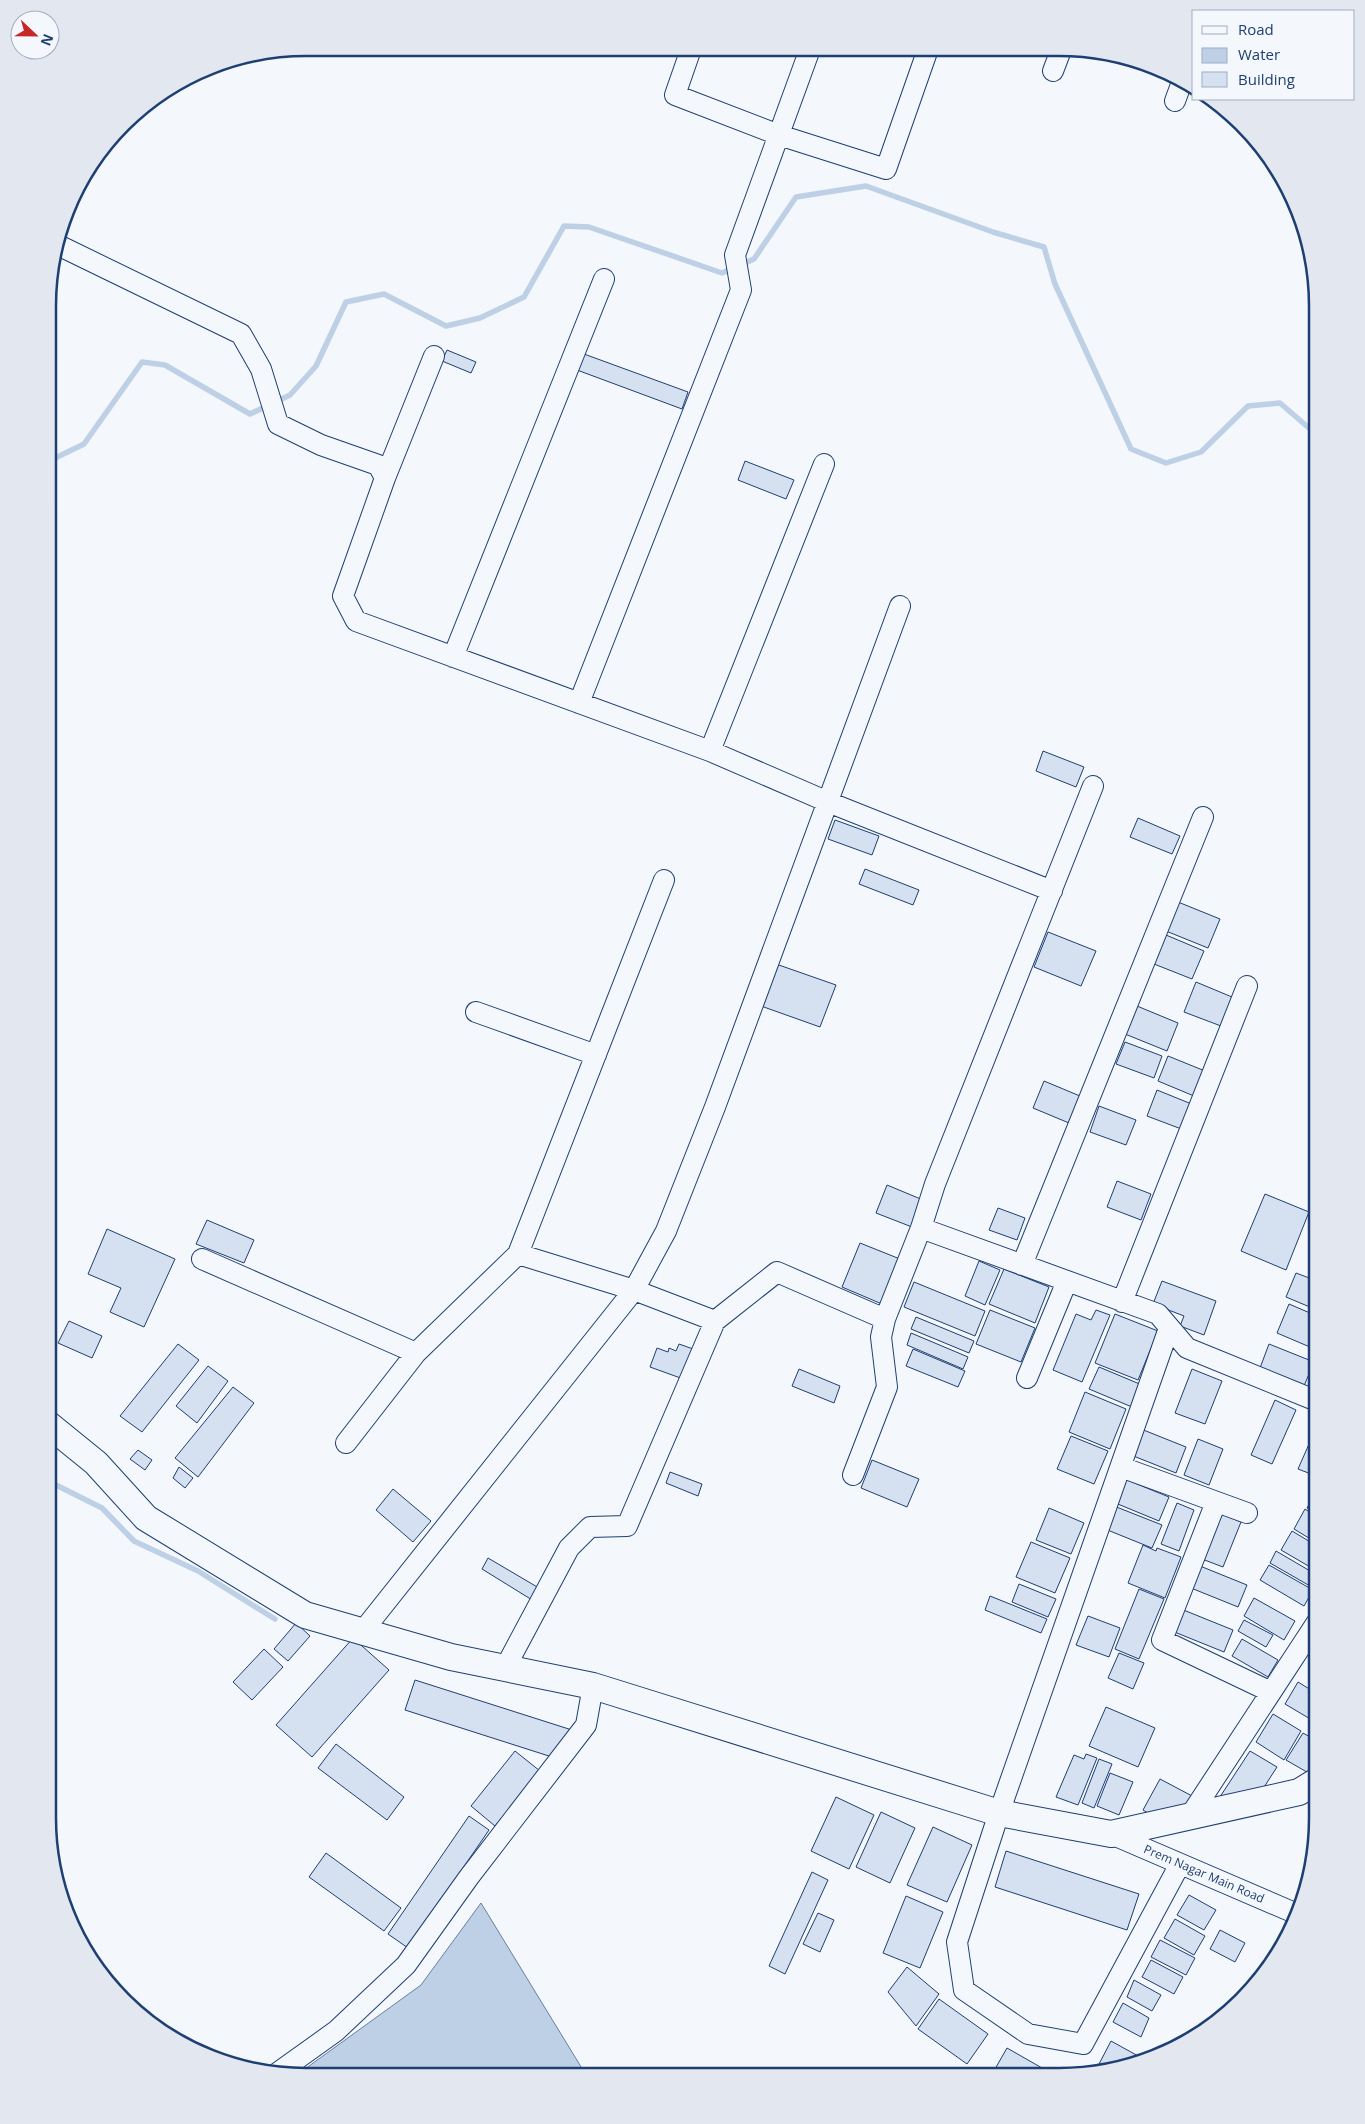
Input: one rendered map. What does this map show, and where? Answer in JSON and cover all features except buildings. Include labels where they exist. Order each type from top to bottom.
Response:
[{"type":"main road","points":[[56,1430],[96,1462],[146,1518],[305,1615],[451,1657],[592,1686],[999,1813],[1110,1834],[1299,1792],[1309,1786]]},
{"type":"street","points":[[689,56],[675,95],[779,135],[886,169],[926,56]]},
{"type":"street","points":[[579,703],[741,290],[735,255],[807,56]]},
{"type":"street","points":[[1053,71],[1059,56]]},
{"type":"street","points":[[1175,101],[1180,88]]},
{"type":"street","points":[[64,248],[241,334],[268,387],[278,424],[321,445],[378,466],[385,478]]},
{"type":"street","points":[[454,657],[604,279]]},
{"type":"street","points":[[434,356],[385,478],[343,596],[356,621],[710,752],[828,802],[1052,891]]},
{"type":"street","points":[[710,752],[824,464]]},
{"type":"street","points":[[362,1632],[634,1290],[666,1231],[900,606]]},
{"type":"street","points":[[853,1475],[887,1387],[881,1337],[885,1319],[921,1228],[935,1184],[1093,786]]},
{"type":"street","points":[[1022,1265],[1203,817]]},
{"type":"street","points":[[346,1443],[416,1353],[518,1254],[664,880]]},
{"type":"street","points":[[1122,1302],[1247,986]]},
{"type":"street","points":[[476,1012],[596,1055]]},
{"type":"street","points":[[921,1228],[1158,1314],[1188,1348],[1309,1398]]},
{"type":"street","points":[[518,1254],[634,1290],[715,1321]]},
{"type":"street","points":[[202,1258],[416,1353]]},
{"type":"street","points":[[505,1668],[569,1548],[590,1526],[627,1526],[715,1321],[777,1272],[885,1319]]},
{"type":"street","points":[[1027,1378],[1067,1281]]},
{"type":"street","points":[[1169,1328],[999,1813],[957,1942],[964,1990],[1028,2034],[1083,2044],[1180,1864]]},
{"type":"street","points":[[1121,1467],[1247,1513]]},
{"type":"street","points":[[1216,1502],[1162,1640],[1271,1692]]},
{"type":"street","points":[[1190,1816],[1309,1634]]},
{"type":"street","points":[[286,2067],[336,2031],[406,1965],[469,1877],[586,1725],[592,1686]]},
{"type":"street","name":"Prem Nagar Main Road","points":[[1110,1834],[1291,1911]]},
{"type":"water","points":[[481,1903],[582,2068],[306,2068],[421,1985]]},
{"type":"waterway","points":[[56,458],[84,444],[142,362],[165,365],[250,414],[290,395],[316,366],[346,302],[384,294],[446,326],[480,318],[524,297],[564,226],[589,227],[722,273],[754,259],[796,197],[866,186],[993,232],[1044,247],[1055,284],[1131,449],[1166,463],[1201,452],[1248,406],[1280,403],[1309,428]]},
{"type":"waterway","points":[[56,1485],[102,1508],[134,1541],[198,1571],[275,1619]]}]
